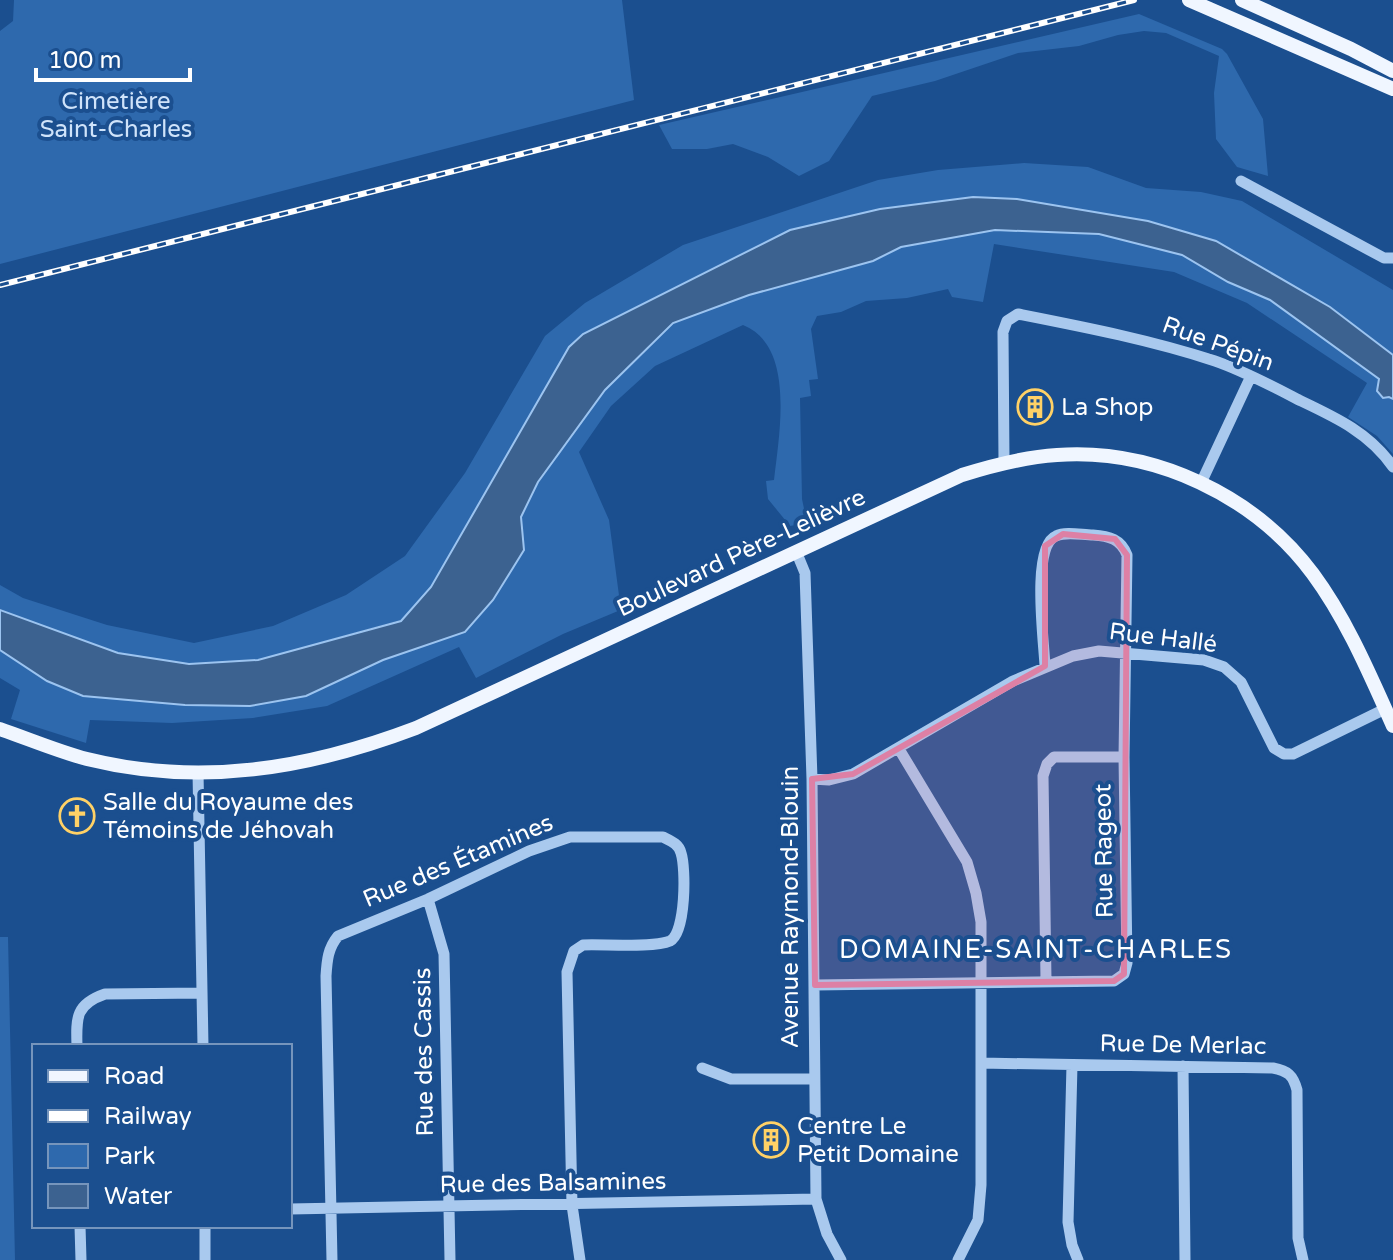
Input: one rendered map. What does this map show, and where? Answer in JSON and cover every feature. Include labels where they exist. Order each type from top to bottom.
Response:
[{"type":"main road","points":[[1189,0],[1393,89]]},
{"type":"main road","points":[[1242,0],[1393,71]]},
{"type":"main road","name":"Boulevard Père-Lelièvre","points":[[0,729],[75,755],[109,763],[198,772],[273,768],[362,748],[416,728],[613,639],[962,475],[1004,462],[1057,455],[1092,455],[1147,464],[1201,483],[1255,517],[1283,541],[1311,572],[1342,621],[1393,726]]},
{"type":"street","points":[[1241,181],[1384,258],[1393,258]]},
{"type":"street","name":"Rue Pépin","points":[[1004,462],[1003,332],[1007,321],[1018,314],[1100,330],[1218,362],[1355,429],[1373,442],[1393,467]]},
{"type":"street","points":[[1201,483],[1251,376]]},
{"type":"street","name":"Rue Rageot","points":[[815,985],[1114,981],[1124,974],[1127,963],[1124,655],[1127,555],[1123,544],[1099,535],[1063,534],[1053,536],[1045,546],[1041,568],[1045,666]]},
{"type":"street","name":"Avenue Raymond-Blouin","points":[[796,551],[805,573],[812,779],[816,1199],[827,1234],[841,1260]]},
{"type":"street","name":"Rue Hallé","points":[[812,779],[840,779],[899,749],[989,694],[1045,666],[1099,651],[1204,660],[1224,667],[1241,682],[1274,748],[1284,754],[1293,754],[1385,709]]},
{"type":"street","points":[[899,749],[967,862],[981,922],[981,1185],[978,1220],[958,1260]]},
{"type":"street","points":[[1046,980],[1043,776],[1047,764],[1054,757],[1124,757]]},
{"type":"street","points":[[198,772],[203,1044]]},
{"type":"street","name":"Rue des Étamines","points":[[331,1208],[326,976],[327,957],[338,936],[428,899],[529,851],[570,837],[663,837],[674,842],[681,852],[683,909],[678,933],[671,940],[657,943],[583,945],[574,951],[569,961],[572,1205]]},
{"type":"street","name":"Rue des Cassis","points":[[428,899],[444,954],[450,1260]]},
{"type":"street","points":[[77,1044],[78,1017],[81,1007],[90,999],[105,994],[202,993]]},
{"type":"street","name":"Rue De Merlac","points":[[981,1063],[1273,1068],[1287,1071],[1297,1090],[1298,1238],[1303,1260]]},
{"type":"street","points":[[1072,1065],[1068,1222],[1078,1260]]},
{"type":"street","points":[[1183,1066],[1185,1260]]},
{"type":"street","points":[[702,1068],[731,1079],[813,1079]]},
{"type":"street","name":"Rue des Balsamines","points":[[292,1209],[816,1199]]},
{"type":"street","points":[[572,1205],[580,1260]]},
{"type":"street","points":[[331,1208],[332,1260]]},
{"type":"street","points":[[80,1228],[81,1260]]},
{"type":"street","points":[[205,1228],[205,1260]]},
{"type":"highlighted area","points":[[1063,534],[1115,539],[1127,555],[1124,974],[1114,981],[815,985],[812,779],[853,774],[1045,666],[1045,546]]},
{"type":"green space","name":"Cimetière Saint-Charles","points":[[14,0],[622,0],[634,100],[0,264],[0,31],[13,21]]},
{"type":"green space","points":[[1139,14],[1222,49],[1227,54],[1263,119],[1268,176],[1237,167],[1216,139],[1214,93],[1219,56],[1166,33],[1144,31],[1079,46],[1018,53],[935,81],[872,96],[829,161],[799,176],[768,157],[733,144],[707,149],[672,149],[659,125]]},
{"type":"green space","points":[[1024,163],[1088,167],[1146,188],[1201,192],[1242,201],[1393,290],[1393,355],[1330,307],[1216,241],[1148,221],[1017,199],[973,197],[880,209],[790,230],[583,334],[569,347],[431,587],[401,620],[258,660],[189,664],[118,653],[0,610],[0,585],[23,598],[107,625],[194,643],[273,626],[346,595],[405,556],[465,473],[545,336],[585,303],[683,245],[878,180],[938,170]]},
{"type":"green space","points":[[995,230],[1099,234],[1182,255],[1228,282],[1270,300],[1380,380],[1393,399],[1393,454],[1377,436],[1348,417],[1367,383],[1247,303],[1174,272],[994,244],[983,302],[952,297],[948,289],[907,298],[866,301],[841,312],[817,316],[811,329],[818,379],[809,380],[811,396],[800,398],[802,499],[807,523],[790,526],[768,499],[766,481],[774,480],[779,440],[777,371],[771,352],[760,336],[743,325],[655,366],[611,406],[579,452],[609,520],[620,603],[618,611],[563,634],[476,678],[459,647],[327,706],[253,718],[172,723],[90,720],[86,743],[11,719],[20,690],[0,678],[0,650],[83,696],[184,705],[250,706],[306,696],[383,660],[465,632],[493,600],[524,550],[521,517],[538,482],[605,390],[673,323],[749,295],[873,261],[901,247]]},
{"type":"green space","points":[[0,937],[8,937],[15,1260],[0,1260]]},
{"type":"water","points":[[973,197],[1017,199],[1148,221],[1216,241],[1330,307],[1393,355],[1393,399],[1383,398],[1377,391],[1379,379],[1270,300],[1228,282],[1182,255],[1099,234],[995,230],[901,247],[873,261],[749,295],[673,323],[605,390],[538,482],[521,517],[524,550],[493,600],[465,632],[383,660],[306,696],[250,706],[185,705],[83,696],[47,681],[0,650],[0,610],[118,653],[189,664],[258,660],[401,621],[431,587],[569,347],[583,334],[790,230],[880,209]]},
{"type":"railway","points":[[0,285],[1134,0]]},
{"type":"place","name":"La Shop","points":[[1035,407]]},
{"type":"place","name":"Salle du Royaume des Témoins de Jéhovah","points":[[77,816]]},
{"type":"place","name":"Centre Le Petit Domaine","points":[[771,1140]]},
{"type":"district","name":"DOMAINE-SAINT-CHARLES","points":[[1036,949]]}]
